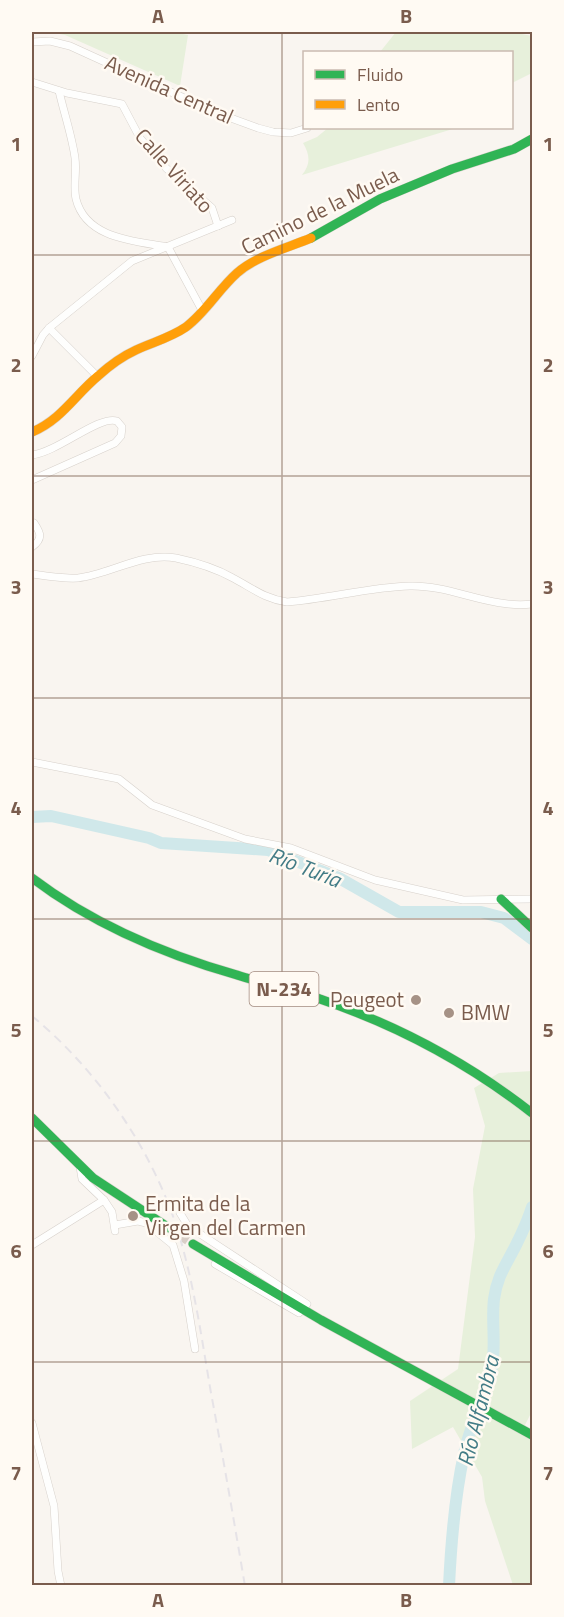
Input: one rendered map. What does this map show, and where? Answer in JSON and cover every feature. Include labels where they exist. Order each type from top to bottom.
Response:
[{"type":"main road","name":"Camino de la Muela","points":[[32,432],[56,419],[97,376],[136,350],[181,331],[203,312],[231,278],[248,265],[310,238],[386,196],[452,169],[514,149],[532,139]]},
{"type":"main road","name":"N-234","points":[[32,878],[84,915],[123,936],[170,955],[316,998],[403,1031],[478,1073],[532,1112]]},
{"type":"main road","points":[[501,900],[532,928]]},
{"type":"main road","points":[[32,1121],[80,1167],[104,1186],[169,1228]]},
{"type":"main road","points":[[193,1244],[304,1310],[532,1435]]},
{"type":"street","name":"Avenida Central","points":[[32,42],[50,41],[70,46],[217,113],[258,128],[283,133],[304,129]]},
{"type":"street","name":"Calle Viriato","points":[[32,82],[59,91],[122,104],[140,138],[166,168],[212,208],[218,226]]},
{"type":"street","points":[[59,91],[75,159],[76,201],[84,216],[94,227],[108,235],[168,247]]},
{"type":"street","points":[[32,356],[49,328],[132,261],[232,220]]},
{"type":"street","points":[[168,247],[203,312]]},
{"type":"street","points":[[49,328],[97,376]]},
{"type":"street","points":[[32,454],[55,448],[106,420],[117,422],[122,427],[121,436],[115,443],[32,480]]},
{"type":"street","points":[[32,523],[40,532],[41,538],[32,547]]},
{"type":"street","points":[[32,574],[76,578],[149,558],[161,557],[177,558],[219,571],[265,597],[287,602],[411,586],[432,588],[499,604],[518,606],[532,604]]},
{"type":"street","points":[[32,762],[120,779],[152,805],[244,840],[291,848],[375,880],[463,900],[532,899]]},
{"type":"street","points":[[80,1167],[82,1179],[110,1207],[115,1228],[138,1221],[146,1223],[173,1245],[184,1281],[195,1349]]},
{"type":"street","points":[[32,1245],[104,1200]]},
{"type":"street","points":[[180,1213],[188,1226],[307,1304],[299,1314],[215,1264]]},
{"type":"street","points":[[32,1423],[54,1506],[57,1571],[61,1586]]},
{"type":"green space","points":[[48,32],[173,32],[188,35],[180,86],[65,35]]},
{"type":"green space","points":[[396,32],[512,32],[532,36],[532,73],[513,82],[513,51],[381,51]]},
{"type":"green space","points":[[327,129],[453,129],[302,175],[307,167],[308,159],[303,143],[317,137]]},
{"type":"green space","points":[[532,1071],[532,1411],[525,1425],[532,1438],[532,1585],[513,1585],[485,1501],[482,1477],[453,1427],[412,1449],[410,1401],[458,1369],[475,1237],[473,1189],[485,1126],[474,1088],[499,1073]]},
{"type":"waterway","name":"Río Turia","points":[[32,817],[51,816],[149,838],[161,843],[268,850],[339,878],[399,912],[481,912],[504,918],[532,939]]},
{"type":"waterway","name":"Río Alfambra","points":[[449,1586],[454,1520],[461,1470],[467,1443],[493,1363],[495,1291],[532,1207]]},
{"type":"tunnel","points":[[169,1228],[193,1244]]},
{"type":"railway","points":[[32,1016],[77,1059],[116,1108],[149,1162],[174,1219],[196,1305],[245,1586]]},
{"type":"traffic: fast","points":[[311,238],[380,199],[452,169],[514,149],[532,139]]},
{"type":"traffic: fast","points":[[32,878],[105,924],[182,958],[320,999],[404,1033],[483,1078],[532,1113]]},
{"type":"traffic: fast","points":[[501,899],[532,928]]},
{"type":"traffic: fast","points":[[32,1118],[93,1178],[169,1228]]},
{"type":"traffic: fast","points":[[193,1244],[321,1320],[532,1435]]},
{"type":"traffic: slow","points":[[32,432],[60,414],[90,383],[116,361],[186,327],[245,267],[262,257],[311,238]]},
{"type":"place","name":"Peugeot","points":[[416,1000]]},
{"type":"place","name":"BMW","points":[[449,1013]]},
{"type":"place","name":"Ermita de la Virgen del Carmen","points":[[133,1216]]}]
